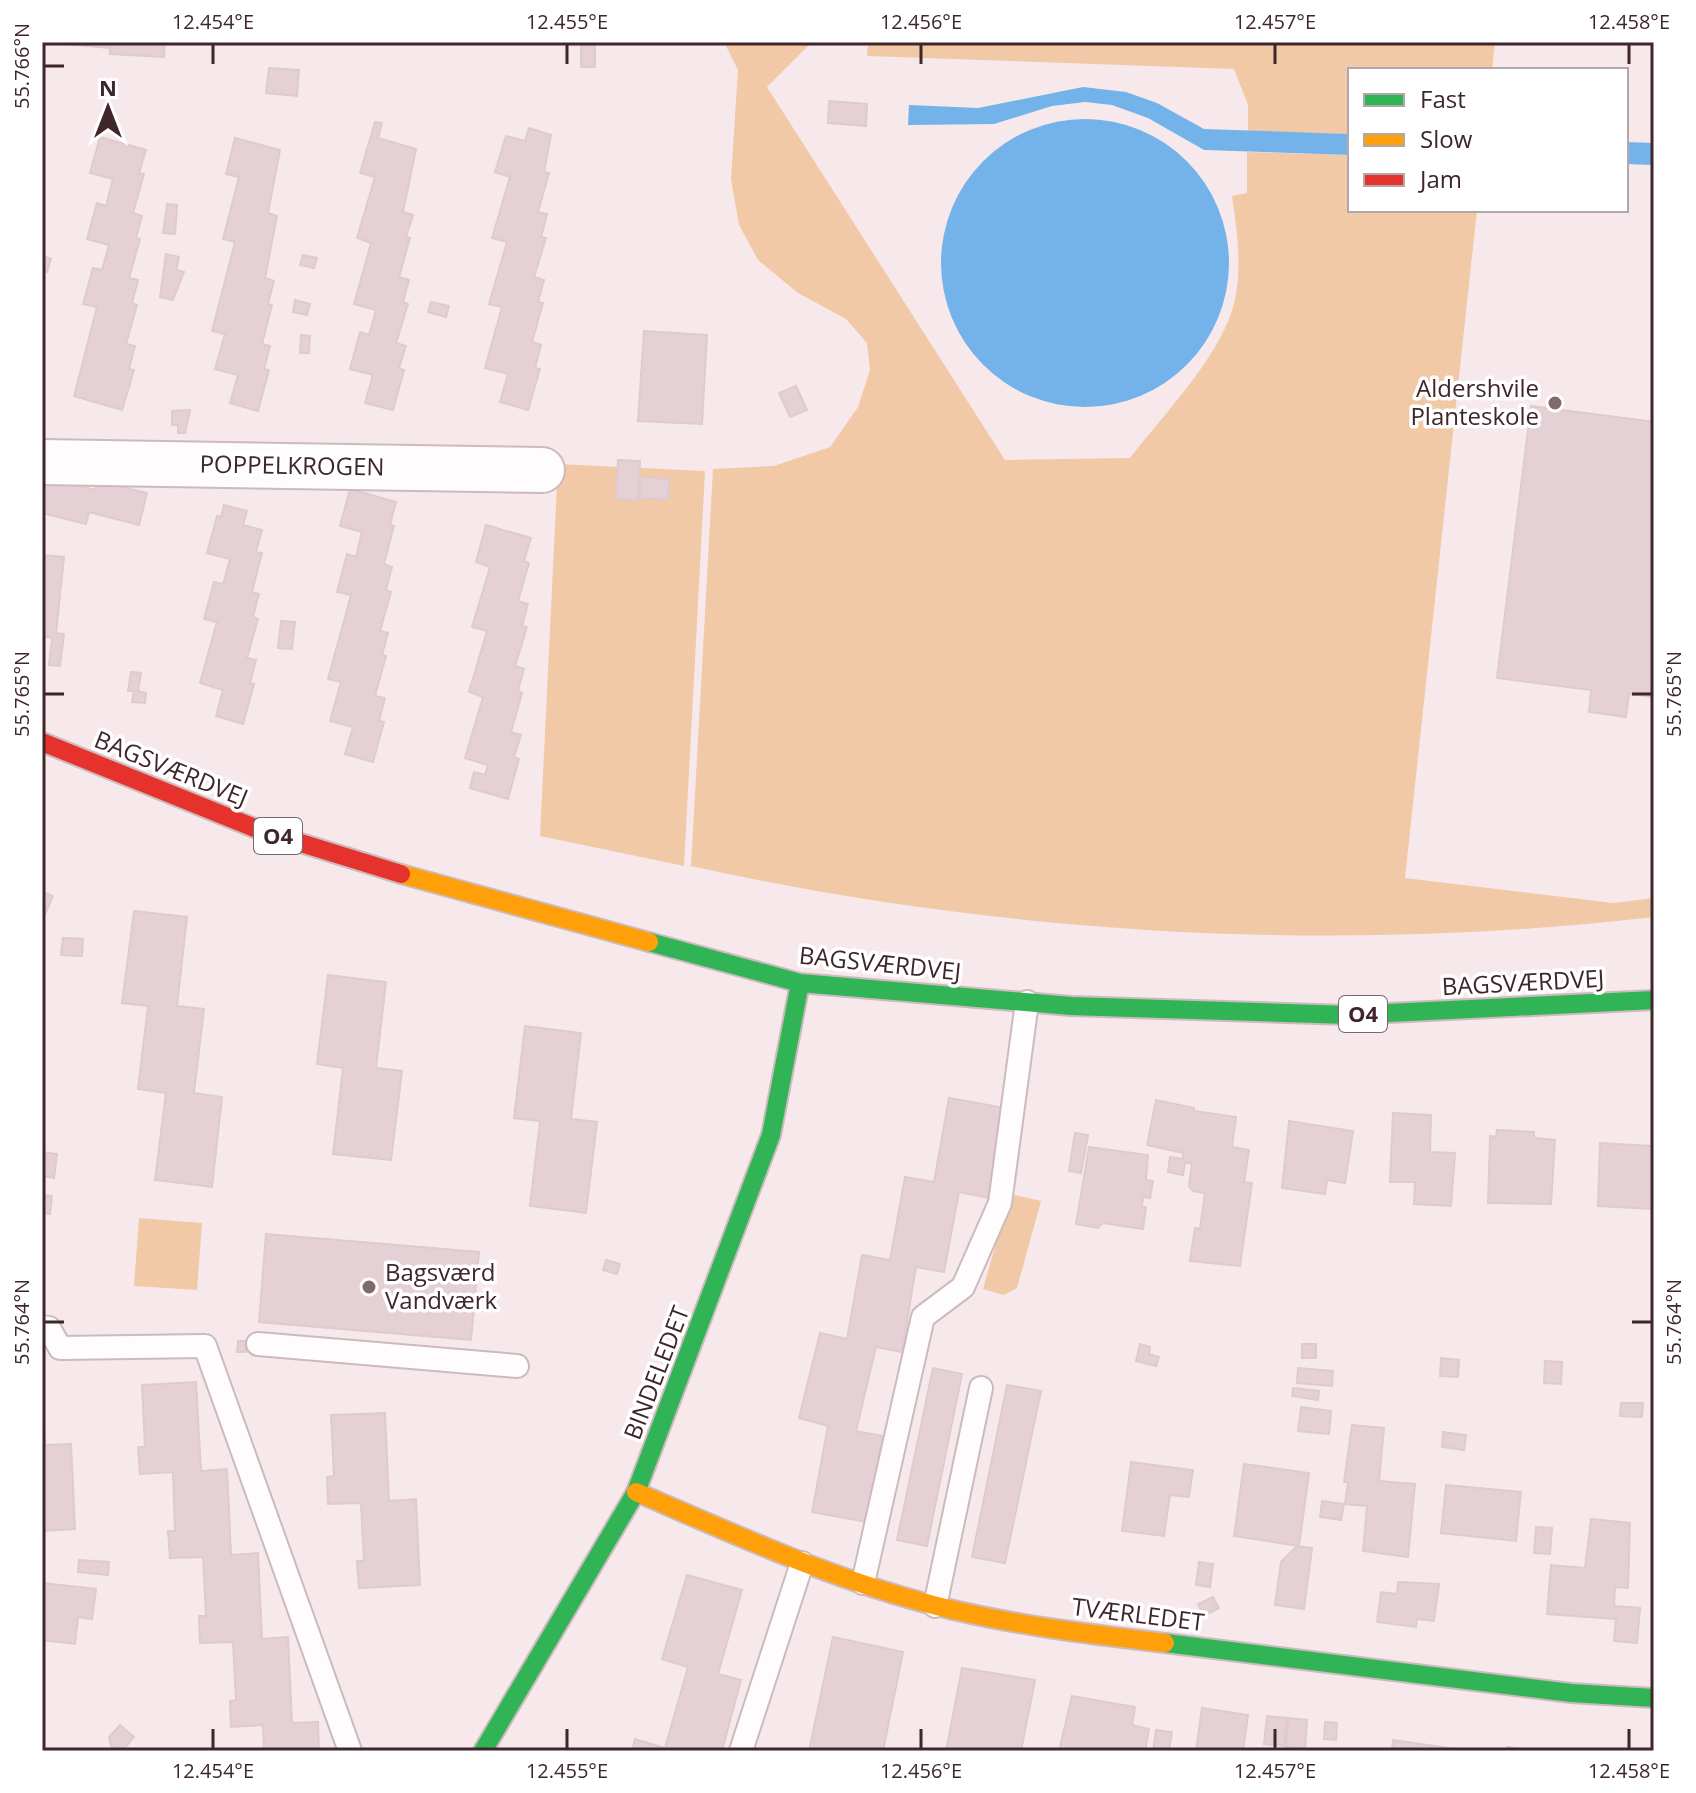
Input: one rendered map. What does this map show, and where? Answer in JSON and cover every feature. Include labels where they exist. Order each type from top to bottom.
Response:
[{"type":"street","name":"POPPELKROGEN","points":[[42,462],[542,470]]},
{"type":"street","name":"BAGSVÆRDVEJ","points":[[42,742],[248,826],[348,860],[800,983],[1027,1002],[1348,1015],[1654,1000]]},
{"type":"street","name":"BINDELEDET","points":[[483,1751],[636,1492],[771,1135],[800,983]]},
{"type":"street","name":"TVÆRLEDET","points":[[636,1492],[802,1563],[935,1606],[1033,1627],[1571,1693],[1654,1698]]},
{"type":"lane","points":[[863,1583],[923,1317],[963,1287],[1000,1203],[1027,1002]]},
{"type":"lane","points":[[42,1327],[49,1328],[60,1348],[205,1346],[350,1751]]},
{"type":"lane","points":[[258,1344],[517,1366]]},
{"type":"lane","points":[[935,1606],[981,1388]]},
{"type":"lane","points":[[741,1751],[802,1563]]},
{"type":"shaded area","points":[[724,42],[812,42],[767,87],[1005,460],[1130,458],[1175,403],[1218,341],[1235,300],[1238,260],[1232,196],[1247,193],[1247,152],[1348,155],[1348,212],[1477,212],[1405,878],[1613,903],[1654,898],[1654,917],[1535,928],[1414,934],[1292,935],[1171,931],[1049,922],[928,908],[809,890],[691,866],[713,469],[774,466],[830,447],[858,407],[870,370],[867,343],[846,319],[798,293],[758,260],[739,225],[731,179],[738,70]]},
{"type":"shaded area","points":[[868,42],[1495,42],[1492,68],[1348,68],[1348,134],[1248,131],[1248,105],[1234,69],[867,56]]},
{"type":"shaded area","points":[[558,464],[705,471],[684,866],[540,836]]},
{"type":"shaded area","points":[[1010,1194],[1041,1201],[1017,1288],[1004,1295],[983,1289]]},
{"type":"shaded area","points":[[139,1218],[202,1223],[197,1290],[134,1286]]},
{"type":"water","points":[[1083,87],[1126,92],[1157,103],[1204,129],[1348,134],[1348,155],[1204,150],[1148,118],[1112,105],[1085,102],[1052,106],[994,124],[908,125],[909,105],[978,108]]},
{"type":"water","points":[[1085,119],[1113,122],[1140,130],[1187,161],[1218,208],[1226,235],[1229,263],[1226,291],[1218,318],[1187,365],[1140,396],[1113,404],[1085,407],[1057,404],[1030,396],[983,365],[952,318],[944,291],[941,263],[944,235],[952,208],[983,161],[1030,130],[1057,122]]},
{"type":"water","points":[[1628,142],[1654,143],[1654,165],[1628,164]]},
{"type":"building","points":[[42,42],[165,42],[164,57],[110,54],[110,48]]},
{"type":"building","points":[[581,45],[595,45],[595,67],[581,67]]},
{"type":"building","points":[[269,68],[299,70],[297,96],[266,93]]},
{"type":"building","points":[[829,101],[867,104],[866,126],[828,123]]},
{"type":"building","points":[[375,122],[382,123],[378,138],[416,149],[403,212],[413,215],[406,237],[410,238],[399,277],[409,280],[403,302],[408,304],[396,343],[406,346],[399,368],[404,370],[393,410],[365,403],[373,375],[350,369],[360,332],[369,335],[376,310],[354,304],[371,243],[357,238],[375,177],[360,173]]},
{"type":"building","points":[[529,128],[551,135],[544,172],[549,173],[538,212],[547,214],[541,237],[546,238],[534,277],[544,280],[538,302],[543,303],[532,342],[541,345],[535,368],[540,369],[528,410],[500,402],[508,374],[485,368],[502,307],[489,304],[507,242],[492,238],[510,177],[495,172],[506,136],[525,141]]},
{"type":"building","points":[[100,137],[146,150],[139,173],[144,174],[133,213],[142,216],[136,238],[140,239],[129,278],[138,280],[132,303],[137,305],[126,344],[135,346],[129,369],[134,370],[122,410],[74,396],[97,307],[83,304],[93,268],[102,270],[109,245],[87,239],[97,203],[106,206],[113,179],[90,173]]},
{"type":"building","points":[[235,138],[280,150],[268,213],[277,216],[265,278],[274,281],[268,304],[272,305],[262,344],[270,346],[264,369],[269,370],[258,411],[230,403],[238,375],[215,369],[225,334],[212,331],[235,242],[223,239],[239,177],[226,174]]},
{"type":"building","points":[[167,204],[177,205],[175,234],[163,233]]},
{"type":"building","points":[[166,254],[179,257],[176,270],[184,272],[173,300],[160,297]]},
{"type":"building","points":[[303,255],[317,258],[314,268],[300,265]]},
{"type":"building","points":[[42,256],[51,259],[47,272],[42,270]]},
{"type":"building","points":[[295,300],[310,304],[307,315],[293,312]]},
{"type":"building","points":[[431,302],[449,306],[446,317],[428,312]]},
{"type":"building","points":[[644,331],[707,335],[702,424],[638,421]]},
{"type":"building","points":[[301,335],[310,336],[309,353],[300,353]]},
{"type":"building","points":[[796,386],[807,410],[790,417],[779,393]]},
{"type":"building","points":[[1531,406],[1654,422],[1654,697],[1629,694],[1626,717],[1589,712],[1591,690],[1497,678]]},
{"type":"building","points":[[190,410],[185,433],[178,433],[178,425],[172,425],[172,411]]},
{"type":"building","points":[[618,460],[640,461],[638,500],[616,499]]},
{"type":"building","points":[[44,477],[95,490],[97,481],[147,493],[139,525],[89,512],[86,524],[42,513]]},
{"type":"building","points":[[641,477],[669,479],[668,499],[640,498]]},
{"type":"building","points":[[350,489],[396,502],[390,525],[394,526],[384,564],[392,567],[386,590],[391,592],[380,631],[388,633],[382,655],[386,656],[375,696],[385,698],[379,721],[384,722],[373,762],[345,754],[353,727],[330,721],[341,682],[328,679],[351,595],[337,592],[347,554],[356,557],[362,532],[340,526]]},
{"type":"building","points":[[224,505],[247,511],[243,525],[262,530],[256,552],[262,553],[252,592],[259,594],[253,617],[258,619],[247,658],[256,660],[250,683],[254,684],[243,724],[216,716],[223,690],[200,683],[217,622],[204,619],[214,582],[223,584],[230,559],[207,553],[217,516],[221,517]]},
{"type":"building","points":[[486,525],[531,538],[524,561],[529,563],[518,601],[528,604],[522,626],[527,627],[515,666],[524,669],[518,691],[522,693],[511,732],[521,735],[514,757],[519,759],[508,799],[470,788],[474,772],[485,775],[488,765],[465,758],[483,697],[469,692],[487,631],[472,627],[490,567],[476,562]]},
{"type":"building","points":[[42,555],[64,557],[56,633],[64,634],[60,666],[49,665],[52,638],[42,636]]},
{"type":"building","points":[[281,621],[295,622],[292,649],[278,648]]},
{"type":"building","points":[[131,672],[141,673],[138,691],[146,693],[145,703],[132,702],[134,691],[128,691]]},
{"type":"building","points":[[42,892],[53,896],[42,921]]},
{"type":"building","points":[[134,911],[187,917],[177,1006],[204,1009],[194,1093],[222,1097],[212,1187],[155,1180],[166,1093],[138,1089],[148,1006],[122,1003]]},
{"type":"building","points":[[63,938],[83,939],[82,956],[61,955]]},
{"type":"building","points":[[328,975],[386,982],[376,1068],[402,1071],[391,1160],[333,1154],[343,1068],[317,1064]]},
{"type":"building","points":[[525,1026],[581,1033],[571,1119],[597,1122],[586,1213],[530,1206],[540,1121],[514,1118]]},
{"type":"building","points":[[949,1098],[1005,1108],[989,1198],[959,1192],[944,1272],[916,1267],[902,1352],[876,1347],[856,1431],[883,1436],[867,1522],[812,1512],[828,1426],[799,1418],[820,1333],[847,1339],[862,1255],[890,1260],[905,1177],[934,1182]]},
{"type":"building","points":[[1156,1100],[1194,1108],[1194,1111],[1236,1117],[1232,1147],[1249,1150],[1244,1182],[1252,1183],[1240,1266],[1190,1261],[1195,1228],[1200,1229],[1205,1193],[1193,1191],[1189,1186],[1192,1164],[1185,1162],[1183,1175],[1168,1172],[1170,1157],[1183,1159],[1183,1153],[1147,1145]]},
{"type":"building","points":[[1393,1113],[1431,1115],[1430,1152],[1455,1153],[1451,1206],[1414,1204],[1415,1182],[1390,1182]]},
{"type":"building","points":[[1289,1121],[1353,1131],[1345,1183],[1327,1180],[1325,1194],[1282,1188]]},
{"type":"building","points":[[1497,1130],[1534,1132],[1534,1138],[1555,1140],[1551,1204],[1488,1203],[1490,1136],[1496,1137]]},
{"type":"building","points":[[1075,1133],[1088,1135],[1081,1173],[1069,1171]]},
{"type":"building","points":[[1600,1143],[1652,1146],[1654,1209],[1598,1206]]},
{"type":"building","points":[[1089,1147],[1148,1155],[1146,1180],[1153,1181],[1150,1198],[1143,1197],[1142,1207],[1146,1207],[1143,1229],[1103,1223],[1098,1228],[1076,1224]]},
{"type":"building","points":[[42,1152],[57,1154],[54,1178],[42,1176]]},
{"type":"building","points":[[42,1195],[52,1196],[50,1214],[42,1213]]},
{"type":"building","name":"Bagsværd Vandværk","points":[[266,1234],[479,1252],[471,1340],[259,1322]]},
{"type":"building","points":[[606,1260],[620,1264],[617,1274],[603,1270]]},
{"type":"building","points":[[238,1341],[246,1341],[246,1352],[237,1352]]},
{"type":"building","points":[[1140,1344],[1150,1347],[1149,1354],[1159,1357],[1156,1366],[1136,1361]]},
{"type":"building","points":[[1302,1344],[1316,1344],[1316,1358],[1302,1358]]},
{"type":"building","points":[[1441,1358],[1459,1360],[1458,1377],[1440,1376]]},
{"type":"building","points":[[1545,1361],[1562,1362],[1561,1384],[1544,1383]]},
{"type":"building","points":[[933,1368],[962,1374],[927,1546],[897,1540]]},
{"type":"building","points":[[1298,1368],[1333,1371],[1332,1386],[1297,1383]]},
{"type":"building","points":[[196,1382],[201,1471],[227,1469],[231,1555],[258,1553],[262,1639],[288,1637],[292,1723],[318,1722],[319,1751],[264,1751],[263,1725],[231,1727],[230,1701],[236,1700],[233,1642],[200,1643],[199,1616],[206,1616],[203,1557],[170,1558],[168,1531],[175,1531],[173,1472],[140,1474],[138,1447],[145,1447],[142,1385]]},
{"type":"building","points":[[1007,1385],[1041,1391],[1005,1563],[972,1557]]},
{"type":"building","points":[[42,1387],[45,1445],[71,1444],[75,1529],[42,1531]]},
{"type":"building","points":[[1293,1388],[1319,1391],[1318,1400],[1292,1396]]},
{"type":"building","points":[[1621,1403],[1643,1403],[1642,1417],[1620,1416]]},
{"type":"building","points":[[1301,1407],[1331,1411],[1329,1434],[1298,1431]]},
{"type":"building","points":[[385,1413],[389,1501],[416,1499],[420,1585],[359,1588],[357,1561],[364,1561],[361,1503],[328,1504],[327,1477],[334,1476],[331,1415]]},
{"type":"building","points":[[1352,1425],[1384,1428],[1379,1481],[1415,1484],[1408,1557],[1363,1551],[1367,1506],[1345,1504],[1348,1482],[1344,1482]]},
{"type":"building","points":[[1443,1432],[1466,1435],[1464,1450],[1442,1447]]},
{"type":"building","points":[[1131,1462],[1193,1470],[1189,1497],[1170,1495],[1164,1536],[1122,1531]]},
{"type":"building","points":[[1244,1464],[1309,1473],[1299,1546],[1234,1536]]},
{"type":"building","points":[[1446,1485],[1521,1492],[1516,1541],[1441,1533]]},
{"type":"building","points":[[1322,1501],[1344,1504],[1341,1520],[1320,1517]]},
{"type":"building","points":[[1591,1519],[1630,1523],[1628,1588],[1615,1587],[1614,1606],[1640,1608],[1637,1643],[1614,1641],[1616,1619],[1547,1614],[1551,1565],[1585,1568]]},
{"type":"building","points":[[1536,1527],[1552,1528],[1550,1554],[1534,1553]]},
{"type":"building","points":[[1297,1546],[1312,1548],[1304,1609],[1275,1605],[1281,1562]]},
{"type":"building","points":[[79,1560],[109,1562],[108,1575],[78,1572]]},
{"type":"building","points":[[1199,1562],[1213,1564],[1210,1587],[1196,1585]]},
{"type":"building","points":[[687,1575],[742,1590],[718,1674],[741,1680],[722,1751],[632,1751],[635,1739],[665,1748],[688,1667],[662,1659]]},
{"type":"building","points":[[1398,1582],[1439,1584],[1434,1621],[1417,1619],[1416,1627],[1377,1622],[1381,1592],[1397,1594]]},
{"type":"building","points":[[42,1583],[96,1589],[92,1619],[78,1617],[75,1644],[42,1640]]},
{"type":"building","points":[[1213,1597],[1219,1608],[1204,1616],[1198,1604]]},
{"type":"building","points":[[833,1637],[903,1652],[883,1751],[809,1751]]},
{"type":"building","points":[[962,1668],[1035,1680],[1021,1751],[946,1751]]},
{"type":"building","points":[[1072,1696],[1135,1707],[1132,1725],[1149,1729],[1145,1751],[1059,1751]]},
{"type":"building","points":[[1202,1708],[1248,1715],[1243,1751],[1196,1751]]},
{"type":"building","points":[[1267,1716],[1287,1718],[1284,1746],[1264,1744]]},
{"type":"building","points":[[1288,1718],[1307,1720],[1305,1749],[1286,1747]]},
{"type":"building","points":[[1325,1722],[1337,1723],[1336,1740],[1324,1739]]},
{"type":"building","points":[[120,1725],[134,1737],[122,1751],[111,1746],[109,1737]]},
{"type":"building","points":[[1156,1730],[1172,1732],[1169,1751],[1153,1751]]},
{"type":"building","points":[[1393,1740],[1456,1749],[1392,1751]]},
{"type":"building","points":[[1507,1747],[1542,1751],[1506,1751]]},
{"type":"traffic: fast","points":[[649,942],[800,983],[1071,1006],[1348,1015],[1654,1000]]},
{"type":"traffic: fast","points":[[483,1751],[636,1492],[771,1135],[800,983]]},
{"type":"traffic: fast","points":[[1165,1643],[1571,1693],[1654,1698]]},
{"type":"traffic: slow","points":[[401,874],[649,942]]},
{"type":"traffic: slow","points":[[636,1492],[784,1555],[898,1595],[1022,1624],[1165,1643]]},
{"type":"traffic: jam","points":[[42,742],[262,831],[401,874]]},
{"type":"place","name":"Aldershvile Planteskole","points":[[1555,403]]},
{"type":"place","name":"Bagsværd Vandværk","points":[[369,1287]]}]
